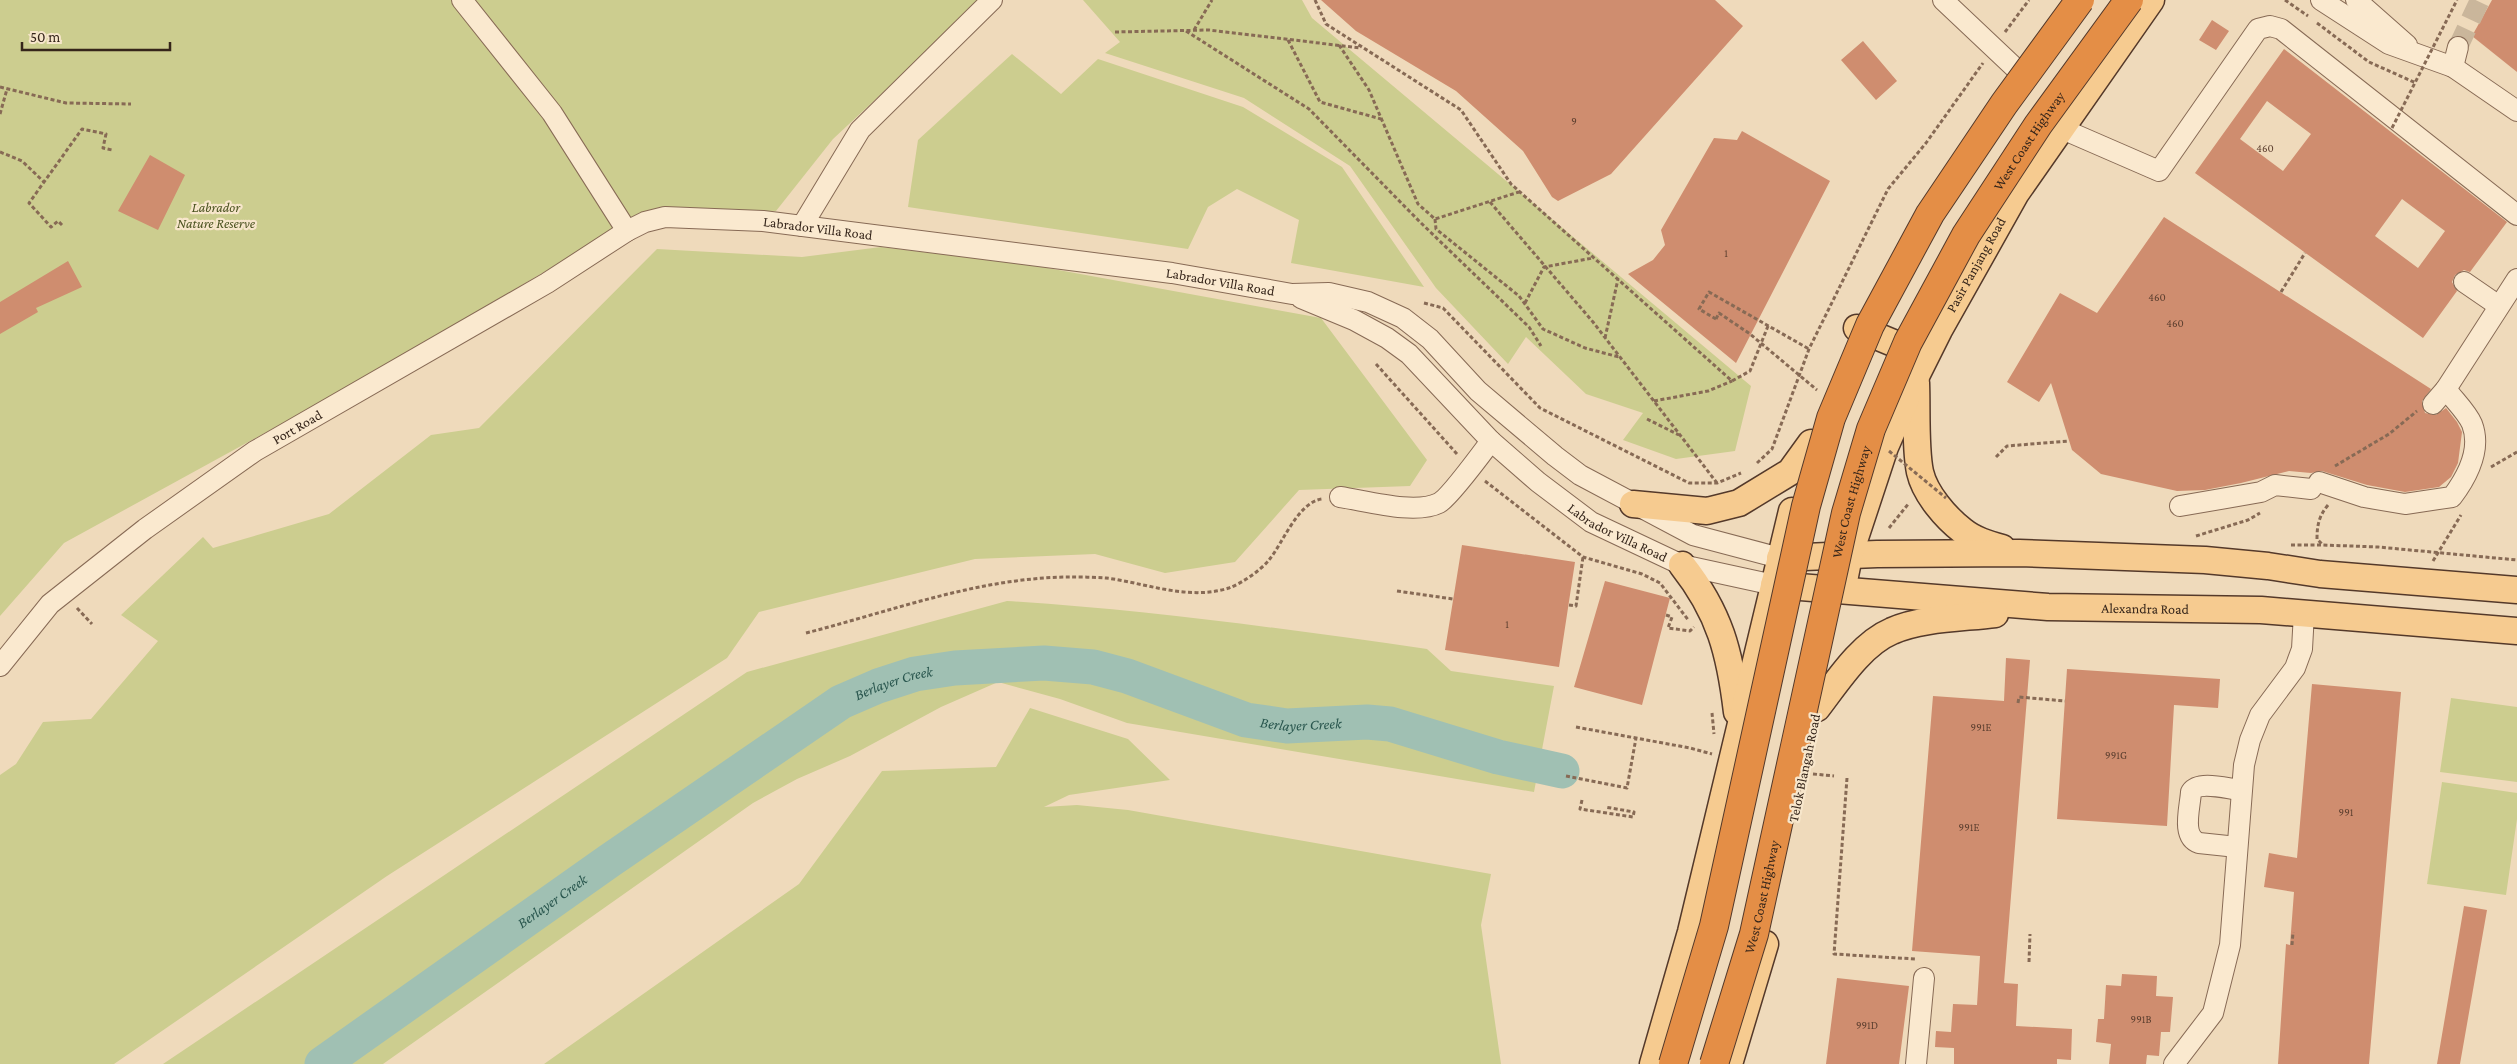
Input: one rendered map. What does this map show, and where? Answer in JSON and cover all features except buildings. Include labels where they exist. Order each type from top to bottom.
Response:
[{"type":"highway","points":[[1673,1064],[1714,926],[1806,506],[1831,418],[1870,325],[1930,214],[2004,104],[2080,0]]},
{"type":"highway","name":"West Coast Highway","points":[[1714,1064],[1754,934],[1846,513],[1871,428],[1908,342],[1966,235],[2038,125],[2129,0]]},
{"type":"main road","points":[[1652,1064],[1691,932],[1780,558],[1811,443],[1862,314],[1952,163],[2014,67],[2064,0]]},
{"type":"main road","name":"Pasir Panjang Road","points":[[1849,556],[1885,447],[1916,376],[1939,330],[2016,194],[2060,128],[2151,0]]},
{"type":"main road","points":[[1857,328],[1898,346],[1939,330]]},
{"type":"main road","points":[[1916,376],[1920,472],[1926,488],[1946,515],[1963,532],[1983,542],[2019,553]]},
{"type":"main road","points":[[1634,504],[1707,511],[1739,503],[1790,472],[1811,443]]},
{"type":"main road","points":[[1780,558],[1877,554],[2019,553],[2205,560],[2268,566],[2320,574],[2517,590]]},
{"type":"main road","name":"Telok Blangah Road","points":[[1729,1064],[1767,938],[1849,556]]},
{"type":"main road","points":[[1682,565],[1696,583],[1722,631],[1733,682],[1739,730]]},
{"type":"main road","name":"Alexandra Road","points":[[1774,585],[2048,607],[2194,608],[2304,613],[2517,631]]},
{"type":"main road","points":[[1817,708],[1856,657],[1892,631],[1922,623],[2048,607]]},
{"type":"street","points":[[462,0],[552,113],[628,231]]},
{"type":"street","points":[[802,226],[860,130],[992,0]]},
{"type":"street","points":[[1943,0],[1994,46],[2014,67]]},
{"type":"street","points":[[2321,0],[2378,38],[2422,57],[2453,67],[2517,111]]},
{"type":"street","points":[[2356,0],[2422,57]]},
{"type":"street","points":[[2060,128],[2159,170],[2258,29],[2270,26],[2281,29],[2517,215]]},
{"type":"street","points":[[2453,67],[2458,47]]},
{"type":"street","name":"Labrador Villa Road","points":[[628,231],[645,222],[665,217],[763,221],[1172,273],[1292,294],[1326,307],[1386,338],[1409,354],[1488,438],[1538,482],[1591,522],[1682,565],[1774,585]]},
{"type":"street","name":"Port Road","points":[[0,666],[50,604],[145,529],[255,452],[547,283],[628,231]]},
{"type":"street","points":[[2433,404],[2446,389],[2517,279]]},
{"type":"street","points":[[2464,282],[2499,306]]},
{"type":"street","name":"Labrador Villa Road","points":[[1292,294],[1329,293],[1368,302],[1403,318],[1430,339],[1478,391],[1580,474],[1694,535],[1780,558]]},
{"type":"street","points":[[2180,506],[2261,492],[2275,485],[2341,489],[2364,497],[2405,504],[2452,497],[2465,480],[2475,444],[2472,423],[2446,389]]},
{"type":"street","name":"Labrador Villa Road","points":[[1488,438],[1475,415],[1478,407],[1500,410]]},
{"type":"street","points":[[1340,498],[1425,508],[1440,502],[1469,468],[1488,438]]},
{"type":"street","points":[[2174,1064],[2213,1013],[2230,945],[2241,790],[2250,740],[2260,715],[2289,679],[2297,664],[2302,649],[2304,613]]},
{"type":"street","points":[[2237,847],[2199,844],[2194,841],[2188,833],[2190,792],[2202,786],[2241,790]]},
{"type":"street","points":[[1916,1064],[1924,978]]},
{"type":"path","points":[[1194,30],[1212,0]]},
{"type":"path","points":[[1315,0],[1326,24],[1460,110],[1511,184],[1519,192],[1732,381]]},
{"type":"path","points":[[1751,469],[1772,449],[1809,350],[1888,189],[1926,143],[1994,46],[2029,0]]},
{"type":"path","points":[[2285,0],[2369,62],[2416,83]]},
{"type":"path","points":[[2392,128],[2457,0]]},
{"type":"path","points":[[1115,32],[1209,30],[1362,48]]},
{"type":"path","points":[[1186,31],[1309,109],[1420,222],[1529,328],[1541,346]]},
{"type":"path","points":[[1288,39],[1320,102],[1381,119]]},
{"type":"path","points":[[1340,45],[1369,90],[1418,204],[1435,219],[1436,230],[1519,296],[1543,329],[1585,348],[1620,357]]},
{"type":"path","points":[[0,87],[66,103],[131,104]]},
{"type":"path","points":[[0,114],[7,89]]},
{"type":"path","points":[[62,225],[58,221],[51,227],[29,203],[82,128],[106,134],[103,148],[112,150]]},
{"type":"path","points":[[0,152],[22,161],[44,182]]},
{"type":"path","points":[[1435,219],[1519,192]]},
{"type":"path","points":[[1490,202],[1605,338],[1717,483]]},
{"type":"path","points":[[2281,292],[2305,253]]},
{"type":"path","points":[[1544,267],[1594,258]]},
{"type":"path","points":[[1524,303],[1544,267]]},
{"type":"path","points":[[1605,338],[1618,279]]},
{"type":"path","points":[[1716,319],[1699,309],[1708,292],[1809,350]]},
{"type":"path","points":[[1424,303],[1443,308],[1540,408],[1689,483],[1717,483],[1744,472]]},
{"type":"path","points":[[1654,401],[1708,391],[1750,371],[1768,326]]},
{"type":"path","points":[[1376,364],[1469,468],[1583,557],[1642,574],[1660,583],[1695,627]]},
{"type":"path","points":[[1646,419],[1680,435]]},
{"type":"path","points":[[1996,457],[2007,446],[2070,441]]},
{"type":"path","points":[[2341,489],[2320,514],[2317,539],[2323,545],[2387,548],[2517,560]]},
{"type":"path","points":[[806,633],[899,609],[938,595],[1028,580],[1067,577],[1106,578],[1195,594],[1229,588],[1247,578],[1269,560],[1284,536],[1314,500],[1340,498]]},
{"type":"path","points":[[1889,528],[1903,509],[1914,499]]},
{"type":"path","points":[[1569,605],[1576,606],[1583,557]]},
{"type":"path","points":[[1397,591],[1453,599]]},
{"type":"path","points":[[74,605],[92,624]]},
{"type":"path","points":[[1666,615],[1672,617],[1668,628],[1690,631]]},
{"type":"path","points":[[2018,702],[2019,697],[2065,701]]},
{"type":"path","points":[[1576,727],[1690,748],[1733,760]]},
{"type":"path","points":[[1566,776],[1627,788],[1636,738]]},
{"type":"path","points":[[1803,772],[1834,776]]},
{"type":"path","points":[[1847,778],[1834,954],[1915,958]]},
{"type":"path","points":[[1582,800],[1580,809],[1633,817],[1634,812],[1606,807]]},
{"type":"path","points":[[2292,945],[2293,932]]},
{"type":"path","points":[[2029,962],[2030,934]]},
{"type":"green space","name":"Labrador Nature Reserve","points":[[0,0],[982,0],[833,139],[776,211],[641,215],[347,388],[64,543],[0,616]]},
{"type":"green space","points":[[1083,0],[1302,0],[1312,18],[1751,386],[1735,451],[1676,459],[1623,440],[1643,413],[1586,394],[1526,337],[1508,364],[1436,288],[1350,166],[1244,98],[1105,53],[1120,42]]},
{"type":"green space","points":[[1012,54],[1061,94],[1098,59],[1243,107],[1342,167],[1424,287],[1291,263],[1299,220],[1237,189],[1208,207],[1188,249],[908,207],[918,140]]},
{"type":"green space","points":[[881,247],[1031,265],[1321,318],[1427,460],[1410,486],[1299,490],[1235,562],[1165,573],[1095,554],[975,559],[759,612],[727,658],[387,876],[114,1064],[0,1064],[0,775],[16,764],[43,722],[91,719],[158,641],[121,615],[203,537],[213,548],[329,514],[431,435],[479,428],[657,249],[802,257]]},
{"type":"green space","points":[[1007,601],[1165,615],[1270,627],[1427,649],[1451,671],[1554,686],[1534,792],[1127,723],[1060,699],[998,682],[941,707],[850,756],[797,779],[753,803],[383,1064],[163,1064],[747,672]]},
{"type":"green space","points":[[2451,698],[2517,707],[2517,782],[2440,772]]},
{"type":"green space","points":[[1030,708],[1128,739],[1170,780],[1069,795],[1044,807],[1077,805],[1128,810],[1491,874],[1481,925],[1501,1064],[544,1064],[799,884],[882,771],[996,767]]},
{"type":"green space","points":[[2442,782],[2517,793],[2517,819],[2506,895],[2427,884]]},
{"type":"waterway","name":"Berlayer Creek","points":[[322,1064],[609,861],[841,702],[878,686],[915,674],[955,668],[1044,663],[1093,667],[1127,676],[1246,720],[1287,726],[1367,722],[1390,724],[1498,757],[1562,771]]},
{"type":"tunnel","points":[[2458,47],[2480,0]]}]
